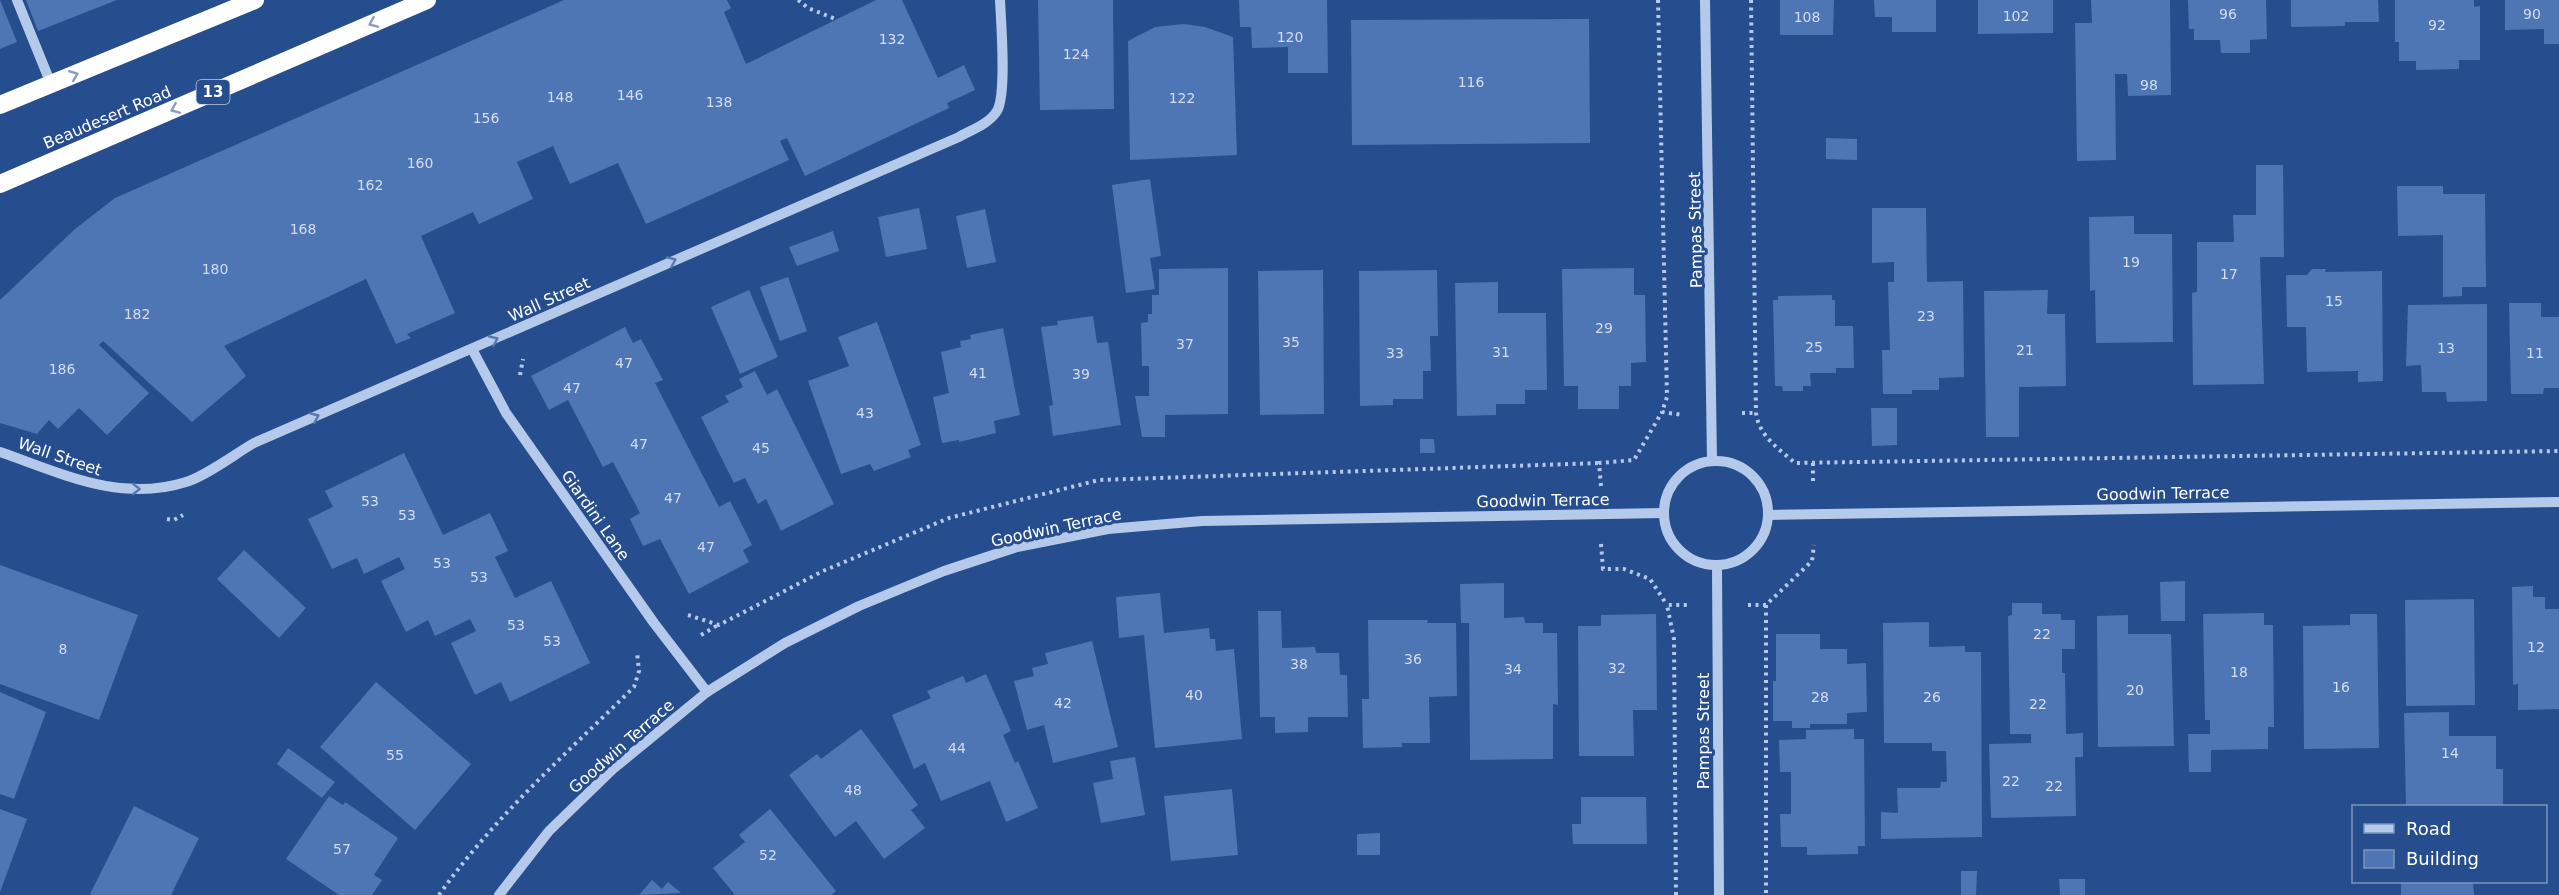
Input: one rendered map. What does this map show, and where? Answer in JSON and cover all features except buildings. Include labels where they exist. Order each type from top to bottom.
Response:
[{"type":"highway","points":[[0,105],[255,0]]},
{"type":"highway","name":"Beaudesert Road","points":[[0,184],[427,0]]},
{"type":"street","points":[[17,0],[51,84]]},
{"type":"street","name":"Wall Street","points":[[0,452],[99,486],[121,490],[147,489],[188,482],[254,443],[472,350],[982,125],[997,111],[1001,94],[1000,0]]},
{"type":"street","name":"Pampas Street","points":[[1705,0],[1712,334],[1712,460]]},
{"type":"street","name":"Giardini Lane","points":[[472,350],[506,413],[654,623],[707,692]]},
{"type":"street","points":[[1712,460],[1730,462],[1746,470],[1759,482],[1766,497],[1768,515],[1766,530],[1758,544],[1747,556],[1732,563],[1717,566],[1700,564],[1679,550],[1673,544],[1666,529],[1663,513],[1672,483],[1683,471],[1712,460]]},
{"type":"street","name":"Goodwin Terrace","points":[[1768,515],[2559,502]]},
{"type":"street","name":"Goodwin Terrace","points":[[499,895],[549,831],[614,769],[707,692],[785,644],[859,606],[944,570],[1017,547],[1108,529],[1202,521],[1663,513]]},
{"type":"street","name":"Pampas Street","points":[[1717,566],[1719,895]]},
{"type":"path","points":[[798,0],[808,8],[838,20]]},
{"type":"path","points":[[698,636],[822,571],[949,518],[1100,480],[1634,460],[1662,412],[1667,397],[1659,0]]},
{"type":"path","points":[[1751,0],[1756,413],[1757,420],[1770,442],[1795,463],[2559,451]]},
{"type":"path","points":[[520,380],[521,364],[526,354]]},
{"type":"path","points":[[1662,412],[1680,415]]},
{"type":"path","points":[[1742,413],[1756,413]]},
{"type":"path","points":[[1599,463],[1601,482]]},
{"type":"path","points":[[1813,463],[1813,479]]},
{"type":"path","points":[[163,519],[174,520],[192,511]]},
{"type":"path","points":[[1601,546],[1602,569],[1624,568],[1650,579],[1667,605],[1674,639],[1676,895]]},
{"type":"path","points":[[1747,605],[1766,605],[1812,561],[1814,546]]},
{"type":"path","points":[[1667,605],[1684,605]]},
{"type":"path","points":[[1766,605],[1766,895]]},
{"type":"path","points":[[686,614],[719,625]]},
{"type":"path","points":[[439,895],[463,861],[498,821],[634,687],[639,671],[637,650]]},
{"type":"path","points":[[639,671],[644,668]]}]
